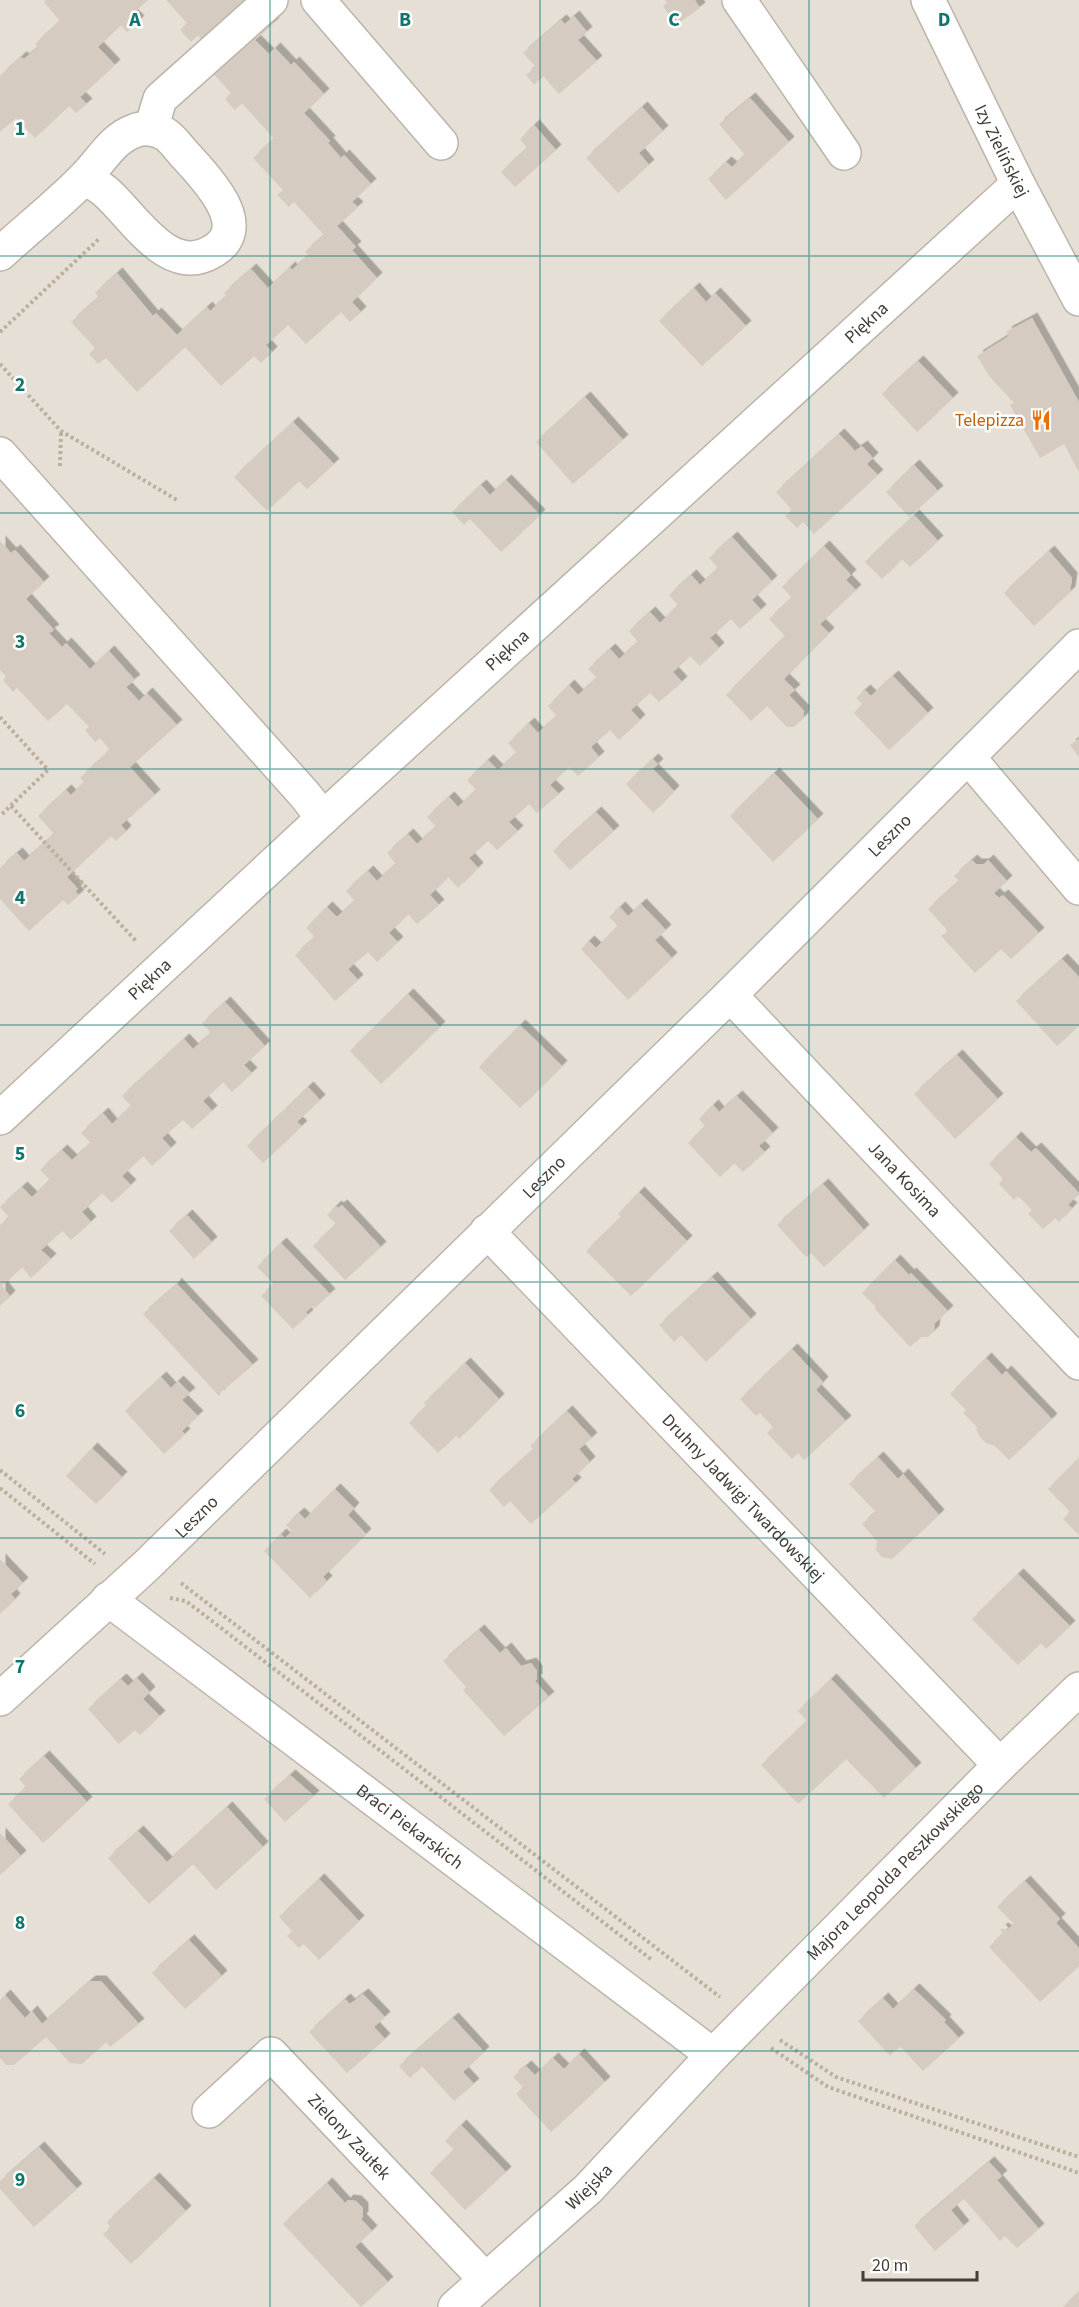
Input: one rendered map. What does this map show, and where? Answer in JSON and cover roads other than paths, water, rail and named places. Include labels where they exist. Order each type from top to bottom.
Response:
[{"type":"street","points":[[151,129],[160,99],[271,0]]},
{"type":"street","points":[[318,0],[441,143]]},
{"type":"street","points":[[739,0],[844,153]]},
{"type":"street","name":"Izy Zielińskiej","points":[[928,0],[1018,184],[1079,299]]},
{"type":"street","points":[[0,254],[85,177],[118,139],[136,130],[151,129],[166,134],[216,189],[228,218],[228,235],[218,248],[204,257],[187,259],[172,255],[160,247],[106,193],[85,177]]},
{"type":"street","name":"Piękna","points":[[0,1119],[323,818],[1018,184]]},
{"type":"street","points":[[0,454],[306,795],[323,818]]},
{"type":"street","name":"Leszno","points":[[0,1699],[127,1582],[730,995],[1079,646]]},
{"type":"street","points":[[968,757],[1079,888]]},
{"type":"street","name":"Jana Kosima","points":[[730,995],[1079,1363]]},
{"type":"street","name":"Druhny Jadwigi Twardowskiej","points":[[487,1231],[1000,1765]]},
{"type":"street","name":"Braci Piekarskich","points":[[127,1582],[713,2055]]},
{"type":"street","name":"Majora Leopolda Peszkowskiego","points":[[713,2055],[1000,1765],[1079,1689]]},
{"type":"street","name":"Zielony Zaułek","points":[[208,2111],[271,2054],[485,2279]]},
{"type":"street","name":"Wiejska","points":[[454,2307],[588,2189],[713,2055]]},
{"type":"place","name":"Telepizza","points":[[1041,420]]}]
